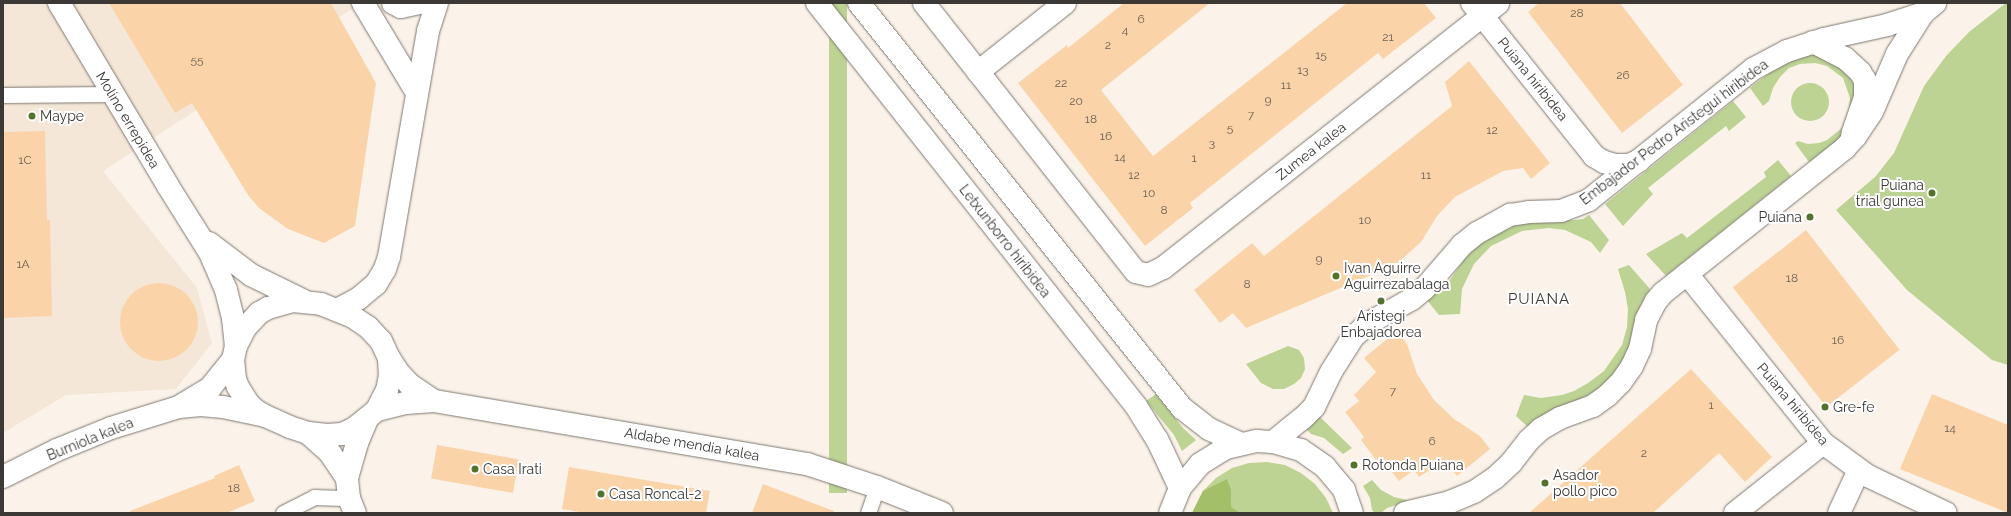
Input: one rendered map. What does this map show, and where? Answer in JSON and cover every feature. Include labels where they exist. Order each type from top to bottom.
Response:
[{"type":"street","name":"Molino errepidea","points":[[59,3],[112,94],[200,236],[216,265],[226,290],[233,318],[235,379],[241,394],[248,403],[265,416]]},
{"type":"street","points":[[363,3],[417,93]]},
{"type":"street","points":[[393,3],[401,7],[420,3]]},
{"type":"street","points":[[337,310],[358,299],[376,284],[385,269],[389,257],[428,31],[437,3]]},
{"type":"street","name":"Letxunborro hiribidea","points":[[817,3],[1136,406],[1157,439],[1180,488]]},
{"type":"street","points":[[859,3],[1182,408],[1209,429],[1241,444]]},
{"type":"street","points":[[924,3],[978,72],[1065,3]]},
{"type":"street","name":"Zumea kalea","points":[[978,72],[1136,272],[1148,275],[1163,268],[1484,7]]},
{"type":"street","name":"Puiana hiribidea","points":[[1484,7],[1594,156],[1598,166],[1599,178],[1596,190],[1589,200]]},
{"type":"street","name":"Embajador Pedro Aristegui hiribidea","points":[[1273,442],[1303,418],[1314,407],[1331,372],[1353,337],[1369,323],[1412,299],[1424,289],[1462,245],[1477,233],[1510,215],[1529,212],[1561,211],[1589,200],[1753,69],[1787,51],[1813,42],[1887,26],[1929,8]]},
{"type":"street","name":"Embajador Pedro Aristegui hiribidea","points":[[1405,513],[1450,502],[1474,492],[1495,478],[1511,463],[1528,441],[1541,429],[1560,418],[1593,406],[1608,395],[1621,382],[1632,366],[1640,349],[1646,320],[1656,301],[1663,293],[1845,148],[1864,125],[1872,112],[1897,54],[1929,8]]},
{"type":"street","points":[[1813,42],[1846,58],[1860,72],[1864,80],[1865,97],[1845,148]]},
{"type":"street","name":"Puiana hiribidea","points":[[1594,156],[1604,162],[1616,165],[1628,165],[1639,161]]},
{"type":"street","name":"Molino errepidea","points":[[200,236],[251,275],[306,301]]},
{"type":"street","name":"Puiana hiribidea","points":[[1687,274],[1823,443],[1868,476],[1946,513]]},
{"type":"street","name":"Aldabe mendia kalea","points":[[306,301],[353,316],[368,327],[381,341],[398,372],[409,384],[434,401]]},
{"type":"street","name":"Burniola kalea","points":[[180,407],[210,388],[234,353],[245,328],[264,310],[276,304],[306,301]]},
{"type":"street","points":[[351,496],[357,443],[387,390],[390,374],[389,358]]},
{"type":"street","name":"Aldabe mendia kalea","points":[[372,415],[406,403],[434,401],[807,464],[877,487],[942,513]]},
{"type":"street","name":"Burniola kalea","points":[[3,477],[57,450],[111,428],[180,407],[201,405],[223,406],[265,416]]},
{"type":"street","points":[[265,416],[308,433],[327,435],[342,434],[355,428],[372,415]]},
{"type":"street","points":[[308,433],[330,453],[351,496]]},
{"type":"street","points":[[1170,513],[1180,488],[1189,475],[1200,464],[1226,448],[1241,444],[1273,442],[1301,450],[1325,467],[1344,490],[1352,513]]},
{"type":"street","points":[[1735,513],[1823,443]]},
{"type":"street","points":[[1839,513],[1859,470]]},
{"type":"lane","points":[[3,95],[112,94]]},
{"type":"lane","points":[[868,513],[877,487]]},
{"type":"lane","points":[[283,513],[314,497],[351,496]]},
{"type":"shaded area","points":[[3,3],[361,3],[103,171],[197,288],[212,343],[176,389],[66,395],[3,433]]},
{"type":"green space","points":[[829,3],[847,3],[847,493],[829,493]]},
{"type":"green space","name":"Puiana trial gunea","points":[[2008,3],[2008,365],[1992,360],[1907,290],[1836,210],[1875,177],[1894,153],[1924,86],[1946,56],[1969,32]]},
{"type":"green space","points":[[1806,54],[1819,55],[1830,59],[1849,75],[1854,86],[1856,109],[1839,139],[1809,162],[1795,143],[1798,141],[1808,144],[1819,143],[1827,140],[1842,128],[1849,109],[1850,98],[1843,78],[1827,66],[1815,63],[1800,64],[1789,68],[1780,77],[1773,88],[1769,101],[1763,106],[1750,88],[1783,62]]},
{"type":"green space","points":[[1806,83],[1814,83],[1821,86],[1826,91],[1829,102],[1826,113],[1821,118],[1814,121],[1806,121],[1799,118],[1794,113],[1791,106],[1791,98],[1794,91],[1799,86]]},
{"type":"green space","points":[[1733,101],[1746,117],[1729,131],[1726,126],[1648,188],[1653,194],[1623,226],[1605,204]]},
{"type":"green space","points":[[1778,160],[1791,176],[1666,276],[1646,254],[1682,233],[1687,238],[1766,177],[1764,172]]},
{"type":"green space","points":[[1589,215],[1609,240],[1600,253],[1591,242],[1565,230],[1549,228],[1522,231],[1491,246],[1474,264],[1462,289],[1460,314],[1439,315],[1426,299],[1437,292],[1450,280],[1471,249],[1511,223],[1575,220],[1583,219]]},
{"type":"green space","points":[[1629,265],[1650,289],[1637,313],[1635,331],[1621,367],[1596,391],[1528,427],[1516,416],[1524,395],[1541,398],[1562,395],[1574,391],[1604,371],[1622,345],[1627,327],[1628,309],[1625,292],[1618,269]]},
{"type":"green space","points":[[1288,346],[1299,350],[1304,358],[1305,369],[1301,378],[1294,384],[1284,389],[1273,389],[1261,383],[1246,364]]},
{"type":"green space","points":[[1156,394],[1183,428],[1196,440],[1182,451],[1174,435],[1146,401]]},
{"type":"green space","points":[[1320,417],[1352,448],[1343,454],[1324,438],[1311,434],[1307,430],[1310,424]]},
{"type":"green space","points":[[1267,462],[1285,465],[1301,473],[1315,484],[1326,498],[1333,513],[1192,513],[1203,491],[1216,478],[1232,468],[1249,463]]},
{"type":"green space","points":[[1227,479],[1231,490],[1231,507],[1240,513],[1192,513],[1203,491]]},
{"type":"green space","points":[[1372,480],[1381,490],[1394,497],[1407,500],[1406,502],[1387,508],[1381,513],[1375,513],[1372,510],[1370,498],[1363,486]]},
{"type":"building","points":[[109,3],[331,3],[376,83],[355,226],[324,243],[288,229],[259,208],[248,195],[192,103],[175,113]]},
{"type":"building","points":[[1124,3],[1210,3],[1101,90],[1153,156],[1347,3],[1424,3],[1436,18],[1383,59],[1378,53],[1190,203],[1193,208],[1145,246],[1018,83],[1067,45],[1068,48]]},
{"type":"building","points":[[1539,3],[1620,3],[1683,85],[1622,133],[1528,12]]},
{"type":"building","points":[[1469,61],[1550,163],[1531,179],[1523,168],[1503,171],[1455,197],[1437,216],[1421,242],[1395,265],[1246,328],[1233,313],[1220,323],[1194,290],[1252,243],[1264,256],[1452,106],[1445,82]]},
{"type":"building","points":[[45,131],[47,220],[50,220],[52,316],[3,318],[3,132]]},
{"type":"building","points":[[1806,230],[1900,350],[1826,407],[1733,287]]},
{"type":"building","points":[[151,283],[167,283],[181,289],[192,300],[198,314],[198,330],[192,344],[181,355],[167,361],[151,361],[137,355],[126,344],[120,330],[120,314],[126,300],[137,289]]},
{"type":"building","points":[[1397,331],[1407,344],[1417,374],[1434,400],[1454,419],[1480,436],[1490,449],[1457,476],[1444,461],[1419,477],[1414,470],[1399,481],[1380,457],[1376,460],[1361,440],[1364,437],[1345,412],[1359,401],[1354,395],[1376,372],[1364,358]]},
{"type":"building","points":[[1691,369],[1772,457],[1745,482],[1719,453],[1653,513],[1529,513]]},
{"type":"building","points":[[1932,394],[2008,425],[2008,513],[1900,469]]},
{"type":"building","name":"Casa Irati","points":[[437,445],[519,459],[513,493],[431,478]]},
{"type":"building","points":[[239,465],[255,501],[227,513],[130,513],[130,511],[215,478],[214,476]]},
{"type":"building","points":[[569,467],[710,491],[706,513],[586,513],[562,509]]},
{"type":"building","points":[[763,484],[834,511],[834,513],[752,513]]},
{"type":"place","name":"Maype","points":[[32,116]]},
{"type":"place","name":"Puiana trial gunea","points":[[1932,193]]},
{"type":"place","name":"Puiana","points":[[1810,217]]},
{"type":"place","name":"Ivan Aguirre Aguirrezabalaga","points":[[1336,276]]},
{"type":"place","name":"Aristegi Enbajadorea","points":[[1381,301]]},
{"type":"place","name":"Gre-fe","points":[[1825,407]]},
{"type":"place","name":"Rotonda Puiana","points":[[1354,465]]},
{"type":"place","name":"Casa Irati","points":[[475,469]]},
{"type":"place","name":"Asador pollo pico","points":[[1545,483]]},
{"type":"place","name":"Casa Roncal-2","points":[[601,494]]},
{"type":"district","name":"PUIANA","points":[[1539,300]]}]
